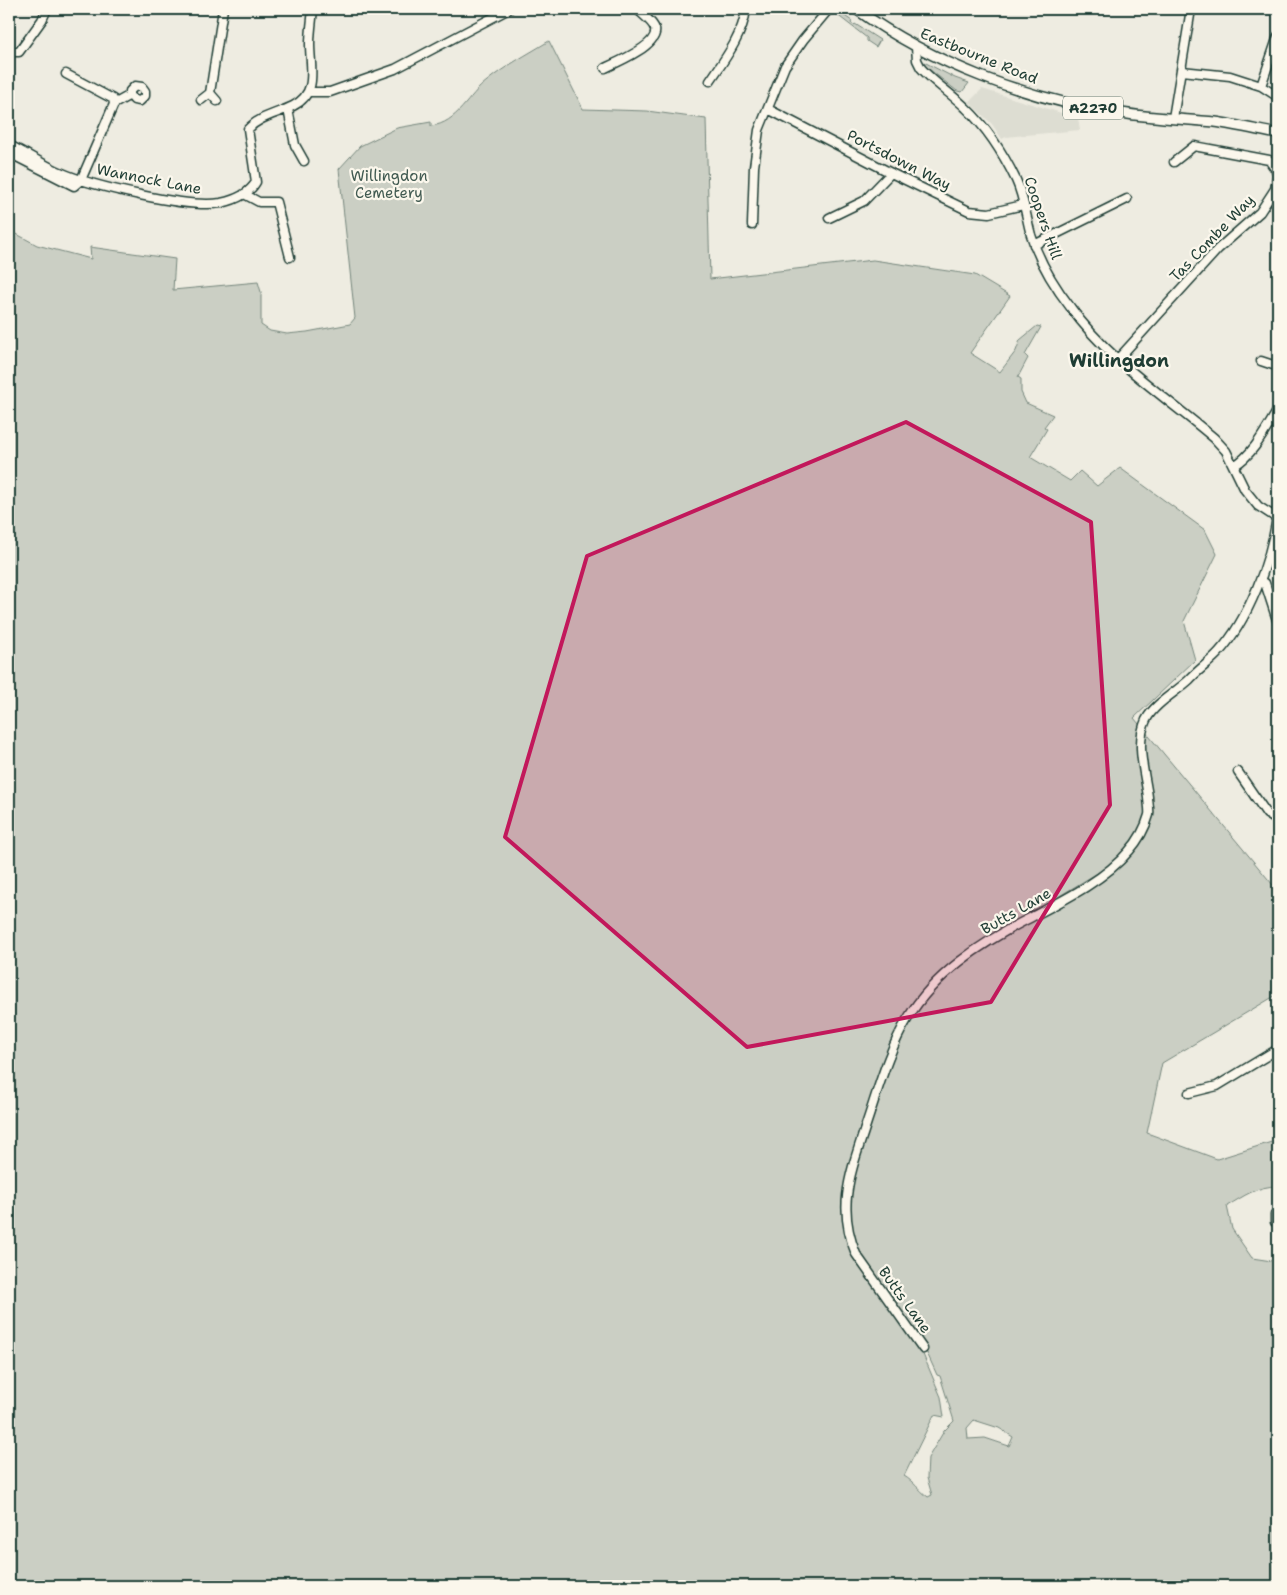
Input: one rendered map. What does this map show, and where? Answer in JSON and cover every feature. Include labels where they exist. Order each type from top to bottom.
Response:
[{"type":"main road","name":"Eastbourne Road","points":[[856,9],[916,47],[969,71],[1022,91],[1121,113],[1217,122],[1278,134]]},
{"type":"street","points":[[9,52],[19,52],[42,20],[47,9]]},
{"type":"street","points":[[202,100],[210,93],[223,9]]},
{"type":"street","points":[[244,194],[252,190],[256,182],[248,130],[254,123],[301,102],[308,92],[311,83],[310,43],[314,9]]},
{"type":"street","points":[[308,92],[330,92],[395,69],[509,9]]},
{"type":"street","points":[[605,68],[632,56],[654,36],[655,30],[652,24],[637,9]]},
{"type":"street","points":[[710,81],[739,32],[746,9]]},
{"type":"street","points":[[752,225],[754,167],[759,130],[785,66],[818,20],[829,9]]},
{"type":"street","points":[[1173,118],[1191,9]]},
{"type":"street","points":[[1261,86],[1278,36]]},
{"type":"street","name":"Coopers Hill","points":[[916,47],[917,60],[924,71],[966,108],[984,128],[1016,181],[1034,245],[1052,280],[1072,310],[1092,335],[1117,360],[1214,438],[1226,451],[1245,490],[1258,506],[1278,518]]},
{"type":"street","points":[[1182,71],[1230,76],[1261,86],[1278,97]]},
{"type":"street","points":[[9,153],[74,186],[81,180],[114,104],[114,99],[66,74]]},
{"type":"street","points":[[210,93],[217,101]]},
{"type":"street","points":[[114,104],[130,96]]},
{"type":"street","points":[[288,109],[295,145],[304,161]]},
{"type":"street","name":"Portsdown Way","points":[[768,109],[969,211],[989,213],[1023,205]]},
{"type":"street","name":"Wannock Lane","points":[[9,145],[60,172],[81,180],[116,189],[196,204],[221,203],[244,194]]},
{"type":"street","name":"Tas Combe Way","points":[[1117,360],[1218,249],[1260,212],[1275,190],[1278,173],[1269,160],[1194,146],[1174,162]]},
{"type":"street","points":[[829,218],[864,201],[891,173]]},
{"type":"street","points":[[244,194],[259,202],[276,202],[290,257]]},
{"type":"street","points":[[1034,245],[1127,199]]},
{"type":"street","points":[[1261,361],[1278,368]]},
{"type":"street","points":[[1234,466],[1242,462],[1262,437],[1278,410]]},
{"type":"street","name":"Butts Lane","points":[[923,1349],[856,1254],[845,1217],[849,1183],[890,1056],[907,1020],[924,995],[943,976],[999,934],[1060,902],[1110,870],[1128,852],[1141,835],[1150,814],[1140,743],[1146,720],[1161,702],[1188,681],[1219,651],[1239,623],[1261,581],[1271,550],[1278,518]]},
{"type":"street","points":[[1261,581],[1265,583],[1278,618]]},
{"type":"street","points":[[1238,772],[1267,814],[1278,821]]},
{"type":"street","points":[[1189,1092],[1217,1086],[1278,1049]]},
{"type":"highlighted area","points":[[906,422],[1091,522],[1110,805],[991,1002],[747,1047],[505,837],[587,556]]},
{"type":"shaded area","points":[[982,89],[1078,118],[1080,130],[1006,137],[1002,139],[992,124],[969,102]]},
{"type":"green space","points":[[836,10],[852,21],[851,23],[880,40],[876,47],[836,14],[831,15]]},
{"type":"green space","name":"Willingdon Cemetery","points":[[549,41],[583,109],[647,111],[706,119],[710,279],[873,260],[975,275],[1010,296],[970,353],[1000,372],[1016,351],[1020,340],[1037,326],[1041,327],[1025,355],[1028,358],[1018,377],[1021,379],[1021,392],[1026,403],[1053,415],[1044,427],[1047,429],[1030,457],[1070,481],[1080,471],[1097,486],[1120,468],[1205,530],[1217,554],[1184,621],[1195,660],[1134,718],[1278,891],[1278,994],[1162,1063],[1147,1133],[1217,1159],[1278,1140],[1278,1186],[1257,1190],[1227,1206],[1232,1229],[1252,1258],[1278,1262],[1278,1586],[9,1586],[9,230],[37,245],[91,259],[90,247],[175,259],[173,290],[258,282],[261,292],[261,325],[270,331],[287,334],[350,324],[355,318],[339,169],[360,146],[397,128],[431,122],[431,126],[448,120],[487,81],[509,65]],"holes":[[[1099,872],[1088,892],[1084,891],[1030,914]],[[922,1352],[927,1353],[937,1375],[940,1376],[954,1421],[944,1431],[928,1458],[927,1478],[932,1495],[928,1497],[904,1476],[934,1415],[944,1417],[941,1397]],[[974,1420],[999,1428],[1013,1437],[1009,1446],[985,1438],[968,1439],[967,1428]]]},
{"type":"green space","points":[[924,62],[969,83],[962,92],[957,91],[925,66]]},
{"type":"district","name":"Willingdon","points":[[1119,361]]}]
